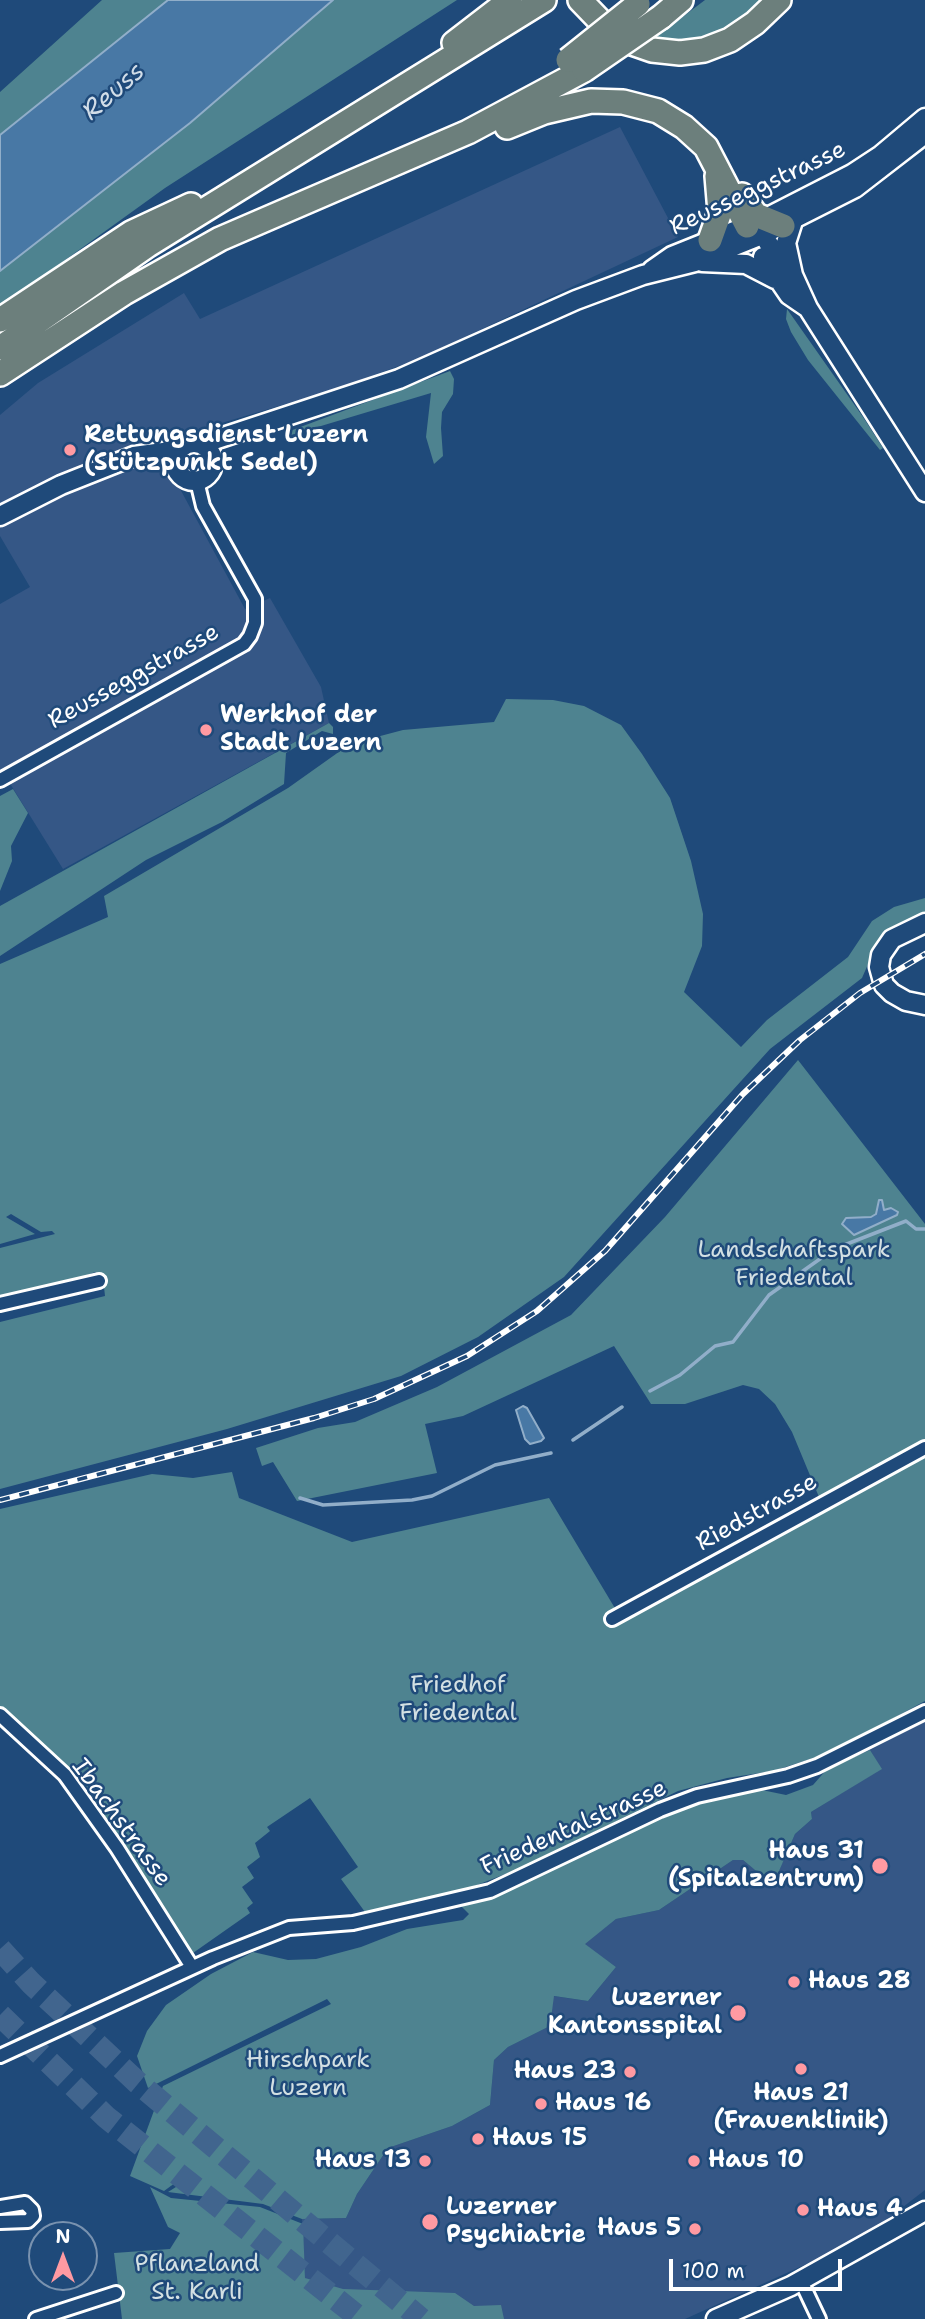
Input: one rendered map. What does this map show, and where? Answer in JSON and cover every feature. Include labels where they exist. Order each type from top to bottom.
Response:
[{"type":"highway","points":[[580,0],[606,27],[629,42],[652,50],[680,53],[704,50],[730,40],[755,23],[779,0]]},
{"type":"highway","points":[[383,171],[437,133],[576,65],[661,17],[681,0]]},
{"type":"highway","points":[[576,65],[640,2]]},
{"type":"highway","points":[[0,336],[191,205],[528,3]]},
{"type":"highway","points":[[0,348],[169,232],[528,3]]},
{"type":"highway","points":[[0,374],[124,293],[220,239],[262,219],[383,171],[448,155],[524,120],[591,101],[622,102],[658,111],[684,127],[715,159],[767,227]]},
{"type":"highway","points":[[710,240],[718,223],[721,202],[715,159]]},
{"type":"highway","points":[[0,320],[131,233],[191,205]]},
{"type":"main road","name":"Reusseggstrasse","points":[[643,275],[672,256],[710,240],[767,227],[881,155],[925,118]]},
{"type":"main road","name":"Reusseggstrasse","points":[[202,444],[399,379],[452,358],[576,300],[643,275],[695,262],[868,179],[925,134]]},
{"type":"main road","points":[[767,227],[786,278]]},
{"type":"main road","points":[[767,227],[786,243],[789,295],[808,309],[925,492]]},
{"type":"main road","points":[[695,262],[746,264],[786,278]]},
{"type":"main road","name":"Reusseggstrasse","points":[[213,462],[247,430]]},
{"type":"main road","points":[[0,516],[61,485],[140,454],[178,450],[187,444],[202,444],[211,452],[213,462],[209,474],[197,481],[187,480],[176,470],[156,463],[116,465]]},
{"type":"main road","points":[[176,470],[178,450]]},
{"type":"main road","points":[[925,923],[892,939],[881,955],[879,967],[884,985],[892,993],[906,1001],[925,1005]]},
{"type":"main road","points":[[716,2319],[801,2280],[925,2211]]},
{"type":"street","name":"Reusseggstrasse","points":[[0,780],[244,644],[250,636],[255,624],[255,599],[203,506],[197,481]]},
{"type":"street","points":[[0,1304],[99,1281]]},
{"type":"street","name":"Riedstrasse","points":[[611,1619],[925,1448]]},
{"type":"street","name":"Friedentalstrasse","points":[[0,2056],[192,1968],[289,1928],[353,1923],[490,1891],[660,1810],[697,1796],[788,1776],[817,1766],[925,1712]]},
{"type":"street","name":"Ibachstrasse","points":[[0,1715],[65,1775],[125,1859],[192,1968]]},
{"type":"street","points":[[0,2207],[25,2203],[30,2206],[33,2216],[21,2222],[0,2222]]},
{"type":"street","points":[[801,2280],[819,2319]]},
{"type":"street","points":[[36,2319],[116,2293]]},
{"type":"shaded area","points":[[620,127],[678,237],[418,359],[333,390],[144,446],[154,470],[166,474],[179,487],[245,609],[270,598],[321,687],[329,723],[63,869],[6,777],[0,780],[0,604],[30,587],[0,536],[0,415],[38,383],[184,293],[200,319]]},
{"type":"shaded area","name":"Luzerner Kantonsspital","points":[[925,1721],[925,2190],[872,2231],[833,2252],[685,2319],[369,2319],[305,2278],[302,2219],[346,2218],[357,2194],[388,2148],[452,2126],[490,2105],[494,2060],[508,2047],[550,2026],[553,1996],[588,2001],[616,1967],[584,1944],[616,1919],[659,1910],[733,1860],[743,1860],[773,1884],[795,1834],[812,1819],[811,1812],[881,1769],[870,1750]]},
{"type":"green space","points":[[102,0],[168,0],[0,135],[0,92]]},
{"type":"green space","points":[[333,0],[457,0],[165,188],[0,307],[0,271],[190,123]]},
{"type":"green space","points":[[705,0],[764,0],[736,25],[714,36],[684,42],[652,40]]},
{"type":"green space","points":[[787,309],[883,448],[880,450],[808,360],[791,332],[786,319]]},
{"type":"green space","points":[[450,371],[454,379],[453,394],[442,412],[443,456],[434,464],[426,437],[431,393],[291,435],[287,432]]},
{"type":"green space","points":[[506,699],[553,700],[584,706],[621,725],[642,754],[670,798],[691,861],[703,914],[702,946],[684,992],[741,1047],[767,1020],[848,957],[872,921],[894,907],[925,898],[925,912],[892,927],[872,955],[862,978],[770,1049],[564,1277],[478,1337],[401,1376],[227,1429],[0,1489],[0,1322],[105,1296],[103,1278],[95,1272],[72,1281],[0,1300],[0,1248],[55,1234],[52,1231],[41,1232],[11,1214],[6,1217],[35,1234],[0,1244],[0,964],[108,917],[104,896],[288,788],[350,744],[403,730],[494,722]]},
{"type":"green space","points":[[329,723],[333,727],[333,734],[322,731],[286,753],[284,784],[222,822],[146,860],[0,956],[0,906]]},
{"type":"green space","points":[[13,789],[28,813],[11,846],[12,861],[0,891],[0,796]]},
{"type":"green space","name":"Landschaftspark Friedental","points":[[798,1060],[925,1224],[925,1441],[819,1497],[792,1432],[775,1404],[759,1389],[743,1385],[685,1404],[651,1404],[614,1346],[463,1416],[425,1424],[437,1473],[297,1501],[273,1462],[262,1466],[256,1448],[318,1428],[355,1422],[437,1387],[571,1315],[665,1217]]},
{"type":"green space","name":"Friedhof Friedental","points":[[925,1456],[925,1701],[829,1753],[773,1771],[727,1778],[678,1791],[518,1869],[472,1887],[365,1912],[341,1879],[358,1867],[310,1798],[267,1827],[270,1831],[255,1843],[260,1857],[247,1867],[254,1878],[242,1887],[253,1903],[247,1908],[250,1913],[193,1953],[159,1905],[82,1779],[0,1710],[0,1509],[152,1474],[193,1478],[232,1472],[239,1498],[352,1542],[549,1498],[622,1620]]},
{"type":"green space","name":"Hirschpark Luzern","points":[[870,1750],[882,1769],[811,1812],[812,1819],[795,1834],[773,1885],[743,1860],[733,1860],[659,1910],[616,1919],[585,1944],[616,1967],[588,2001],[554,1996],[550,2026],[508,2047],[494,2060],[490,2105],[452,2126],[388,2148],[357,2194],[346,2218],[302,2219],[263,2204],[168,2192],[195,2175],[190,2172],[164,2191],[130,2176],[163,2086],[331,2004],[327,1999],[148,2088],[137,2056],[147,2031],[166,2005],[211,1974],[253,1952],[288,1960],[316,1959],[361,1947],[407,1929],[463,1920],[469,1914],[461,1906],[499,1895],[694,1803],[757,1789],[786,1795],[813,1785],[827,1769]]},
{"type":"green space","name":"Pflanzland St. Karli","points":[[150,2187],[171,2198],[260,2207],[303,2224],[305,2278],[343,2289],[455,2293],[474,2306],[501,2305],[504,2319],[122,2319],[114,2253],[170,2249],[180,2233],[168,2227]]},
{"type":"water","name":"Reuss","points":[[168,0],[333,0],[190,123],[0,271],[0,135]]},
{"type":"water","points":[[879,1200],[882,1200],[884,1210],[891,1208],[898,1212],[897,1215],[854,1235],[842,1224],[846,1218],[871,1217],[876,1214]]},
{"type":"water","points":[[523,1406],[527,1408],[544,1438],[541,1441],[530,1444],[525,1439],[516,1410]]},
{"type":"waterway","points":[[650,1391],[680,1375],[715,1346],[733,1342],[769,1295],[834,1249],[906,1221],[916,1229],[925,1229]]},
{"type":"waterway","points":[[573,1440],[622,1407]]},
{"type":"waterway","points":[[300,1498],[323,1505],[412,1500],[432,1496],[495,1465],[551,1453]]},
{"type":"tunnel","points":[[0,1949],[31,1983],[138,2083],[421,2319]]},
{"type":"tunnel","points":[[0,2015],[106,2117],[361,2319]]},
{"type":"railway","points":[[0,1500],[314,1418],[374,1399],[467,1356],[537,1311],[605,1251],[743,1094],[800,1040],[860,993],[925,954]]},
{"type":"place","name":"Rettungsdienst Luzern (Stützpunkt Sedel)","points":[[70,450]]},
{"type":"place","name":"Werkhof der Stadt Luzern","points":[[206,730]]},
{"type":"place","name":"Haus 31 (Spitalzentrum)","points":[[880,1866]]},
{"type":"place","name":"Haus 28","points":[[794,1982]]},
{"type":"place","name":"Luzerner Kantonsspital","points":[[738,2013]]},
{"type":"place","name":"Haus 21 (Frauenklinik)","points":[[801,2069]]},
{"type":"place","name":"Haus 23","points":[[630,2072]]},
{"type":"place","name":"Haus 16","points":[[541,2104]]},
{"type":"place","name":"Haus 15","points":[[478,2139]]},
{"type":"place","name":"Haus 13","points":[[425,2161]]},
{"type":"place","name":"Haus 10","points":[[694,2161]]},
{"type":"place","name":"Haus 4","points":[[803,2210]]},
{"type":"place","name":"Luzerner Psychiatrie","points":[[430,2222]]},
{"type":"place","name":"Haus 5","points":[[695,2229]]}]
